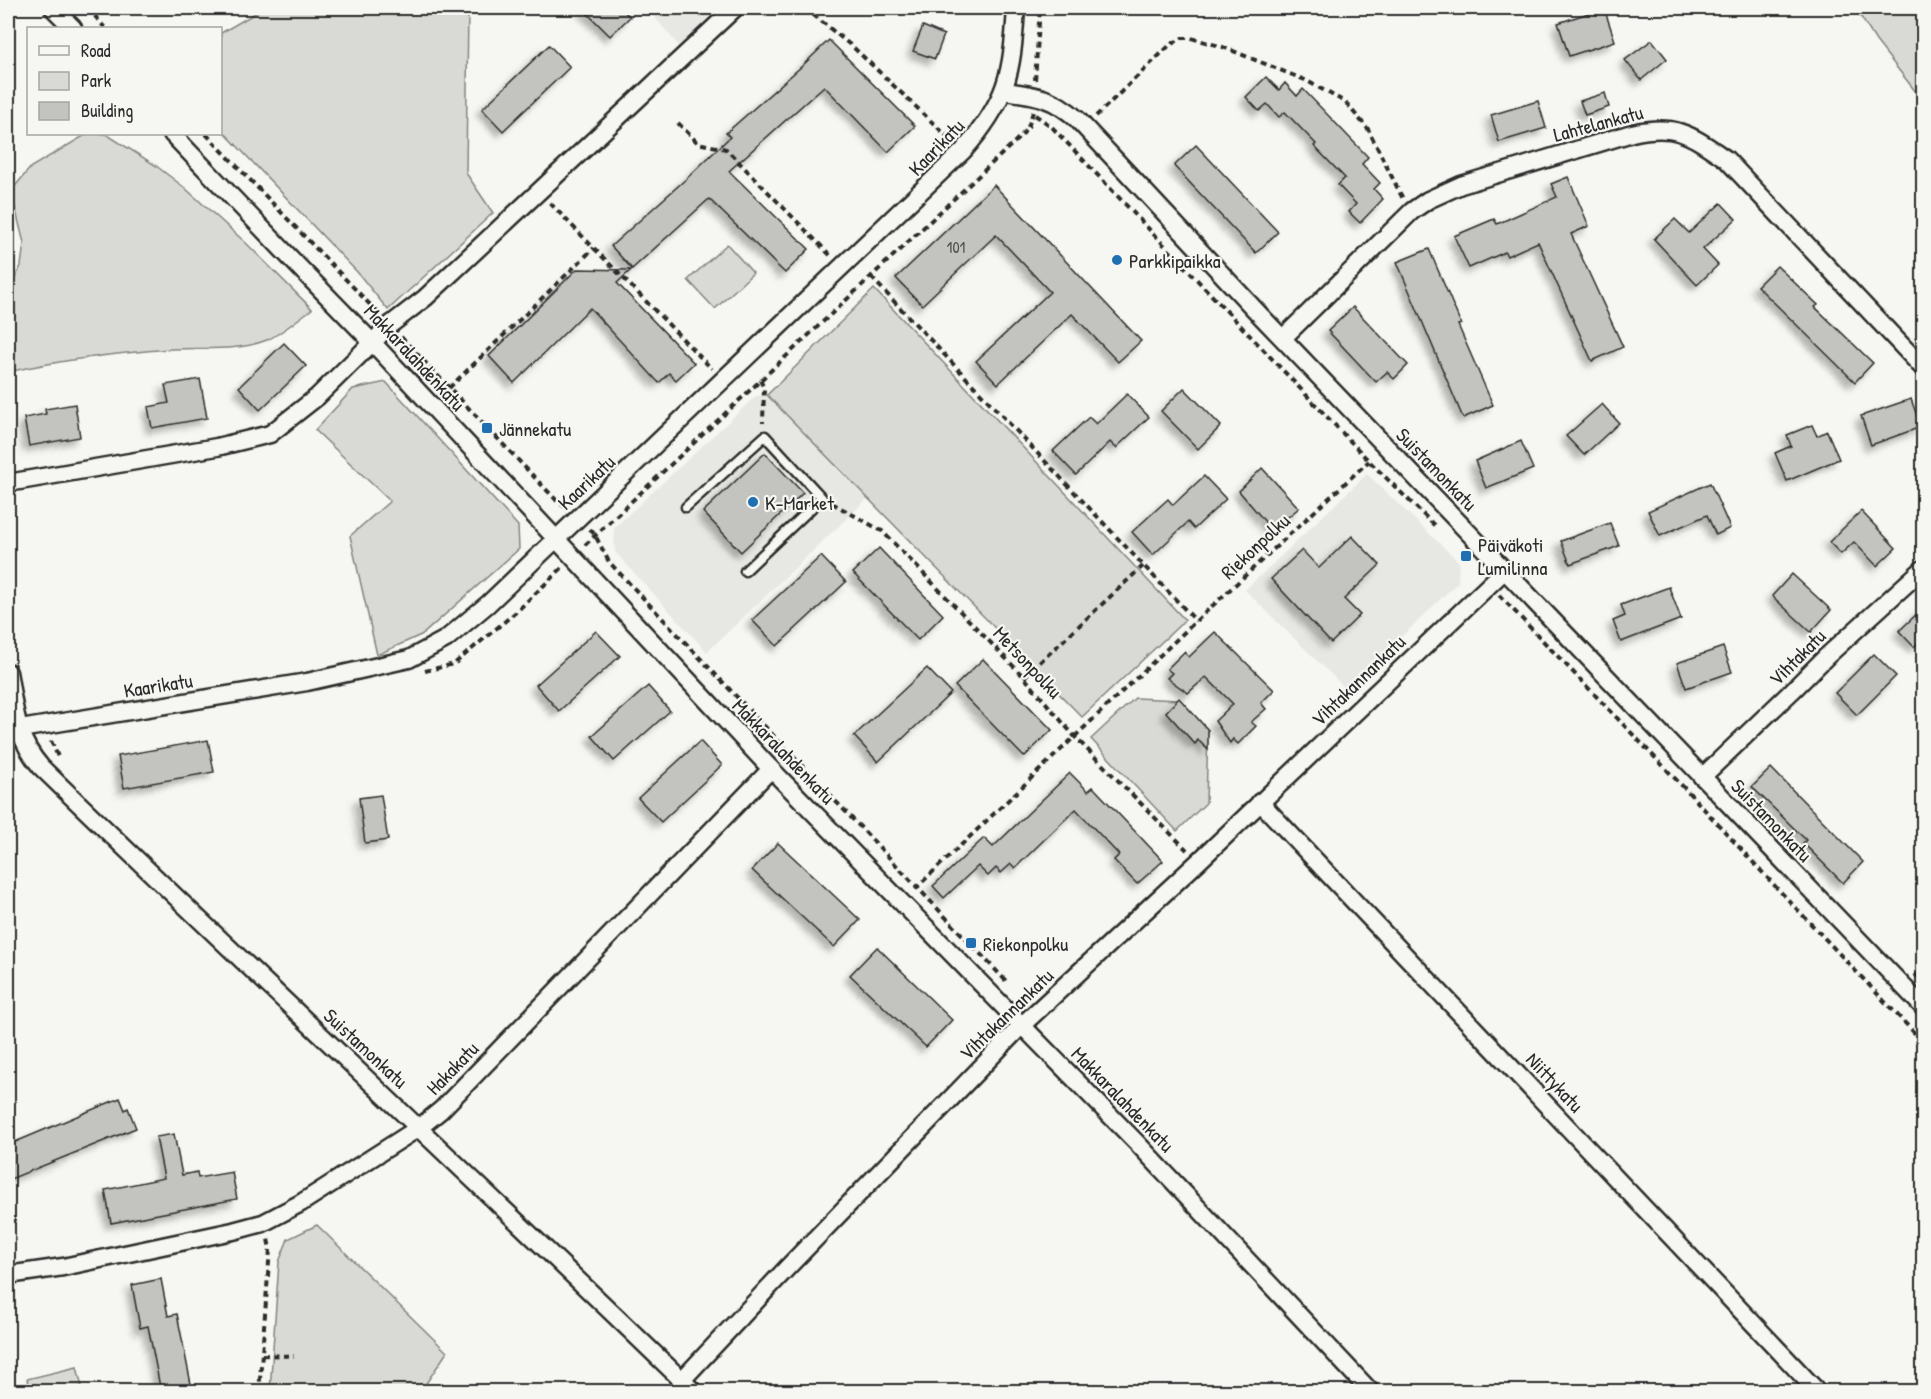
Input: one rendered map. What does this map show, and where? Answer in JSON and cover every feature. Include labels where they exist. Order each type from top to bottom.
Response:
[{"type":"street","points":[[53,8],[72,27]]},
{"type":"street","points":[[8,483],[217,447],[270,434],[317,397],[390,325],[425,298],[735,8]]},
{"type":"street","name":"Kaarikatu","points":[[13,730],[307,682],[409,659],[436,645],[488,604],[963,151],[990,117],[1004,91],[1013,52],[1016,8]]},
{"type":"street","name":"Suistamonkatu","points":[[1004,91],[1048,98],[1066,109],[1923,1008]]},
{"type":"street","name":"Lahtelankatu","points":[[1282,338],[1412,211],[1428,200],[1461,185],[1649,129],[1682,132],[1694,136],[1726,159],[1923,369]]},
{"type":"street","name":"Makkaralahdenkatu","points":[[173,135],[372,342],[771,769],[1138,1144],[1371,1392]]},
{"type":"street","name":"Vihtakatu","points":[[1702,777],[1827,656],[1923,568]]},
{"type":"street","name":"Vihtakannankatu","points":[[688,1386],[786,1268],[1021,1026],[1192,856],[1260,802],[1504,570]]},
{"type":"street","name":"Suistamonkatu","points":[[8,672],[13,730],[41,767],[258,976],[420,1127],[688,1386]]},
{"type":"street","name":"Hakakatu","points":[[8,1275],[63,1267],[263,1223],[301,1203],[420,1127],[441,1110],[771,769]]},
{"type":"street","name":"Niittykatu","points":[[1260,802],[1818,1392]]},
{"type":"lane","points":[[686,507],[765,436],[822,498],[745,571]]},
{"type":"path","points":[[88,8],[104,27]]},
{"type":"path","points":[[805,8],[854,48],[963,151]]},
{"type":"path","points":[[1036,73],[1040,8]]},
{"type":"path","points":[[1084,127],[1170,45],[1182,38],[1191,38],[1223,47],[1305,80],[1345,102],[1368,129],[1404,200],[1412,211]]},
{"type":"path","points":[[422,672],[454,664],[516,612],[595,535],[1022,135],[1032,113]]},
{"type":"path","points":[[678,123],[698,143],[726,149],[843,267]]},
{"type":"path","points":[[207,135],[558,502],[579,517],[595,535],[609,562],[1013,989]]},
{"type":"path","points":[[538,192],[724,381]]},
{"type":"path","points":[[449,388],[594,248]]},
{"type":"path","points":[[871,277],[1196,621]]},
{"type":"path","points":[[760,380],[764,388],[765,436]]},
{"type":"path","name":"Riekonpolku","points":[[902,903],[1196,621],[1369,461]]},
{"type":"path","name":"Metsonpolku","points":[[822,498],[882,531],[1024,677],[1075,737],[1192,856]]},
{"type":"path","points":[[1024,677],[1143,566]]},
{"type":"path","points":[[1179,858],[1192,856]]},
{"type":"path","points":[[259,1392],[270,1249],[267,1236]]},
{"type":"path","points":[[262,1355],[294,1356]]},
{"type":"shaded area","points":[[647,8],[718,8],[679,46]]},
{"type":"shaded area","points":[[767,395],[868,498],[707,652],[615,552],[614,528],[756,396]]},
{"type":"shaded area","points":[[1367,474],[1459,562],[1458,582],[1347,690],[1245,590]]},
{"type":"green space","points":[[264,8],[468,8],[466,173],[493,213],[388,310],[358,273],[222,130],[222,32]]},
{"type":"green space","points":[[1850,8],[1923,8],[1923,101],[1876,41],[1861,17]]},
{"type":"green space","points":[[85,135],[108,135],[155,165],[185,188],[246,243],[312,309],[284,330],[256,344],[130,353],[8,372],[8,293],[21,266],[24,243],[11,191],[31,167]]},
{"type":"green space","points":[[727,244],[753,273],[715,309],[688,280]]},
{"type":"green space","points":[[874,289],[1185,620],[1082,717],[767,395]]},
{"type":"green space","points":[[386,382],[518,526],[519,549],[423,634],[377,655],[350,536],[390,501],[315,430],[353,389]]},
{"type":"green space","points":[[1135,698],[1180,700],[1208,730],[1206,803],[1177,831],[1091,739]]},
{"type":"green space","points":[[317,1225],[447,1352],[421,1391],[270,1391],[279,1262],[288,1239]]},
{"type":"green space","points":[[77,1367],[83,1391],[30,1391],[27,1379]]},
{"type":"building","points":[[582,8],[621,8],[630,17],[610,36]]},
{"type":"building","points":[[1604,8],[1615,41],[1569,56],[1558,23]]},
{"type":"building","points":[[923,26],[944,35],[935,59],[913,51]]},
{"type":"building","points":[[829,40],[915,126],[888,152],[824,86],[729,171],[809,249],[785,273],[709,199],[632,269],[611,246],[730,137],[726,133]]},
{"type":"building","points":[[1652,40],[1667,59],[1641,80],[1625,60]]},
{"type":"building","points":[[549,45],[570,67],[503,131],[482,109]]},
{"type":"building","points":[[1266,77],[1279,90],[1285,83],[1297,96],[1303,89],[1368,157],[1362,164],[1380,183],[1374,189],[1383,199],[1360,223],[1349,212],[1356,204],[1338,185],[1345,178],[1314,146],[1316,144],[1285,112],[1279,117],[1267,104],[1259,111],[1246,97]]},
{"type":"building","points":[[1605,93],[1609,107],[1585,115],[1580,101]]},
{"type":"building","points":[[1538,101],[1546,128],[1499,142],[1491,115]]},
{"type":"building","points":[[1196,145],[1278,232],[1256,253],[1174,166]]},
{"type":"building","points":[[1568,177],[1589,226],[1571,234],[1623,347],[1592,361],[1538,242],[1507,256],[1505,252],[1469,268],[1454,236],[1494,219],[1497,224],[1557,197],[1551,184]]},
{"type":"building","points":[[994,185],[1141,341],[1118,362],[1072,314],[998,384],[976,361],[1050,292],[996,235],[922,305],[896,278]]},
{"type":"building","points":[[1721,203],[1736,219],[1703,249],[1718,265],[1697,285],[1654,239],[1675,219],[1689,233]]},
{"type":"building","points":[[1429,249],[1461,324],[1458,325],[1493,405],[1463,418],[1397,262]]},
{"type":"building","points":[[1777,266],[1818,305],[1815,307],[1873,363],[1855,382],[1757,286]]},
{"type":"building","points":[[577,269],[631,270],[617,283],[694,363],[676,380],[669,373],[659,383],[590,308],[514,383],[489,356]]},
{"type":"building","points":[[1353,307],[1408,365],[1394,379],[1387,372],[1376,382],[1328,331]]},
{"type":"building","points":[[284,343],[306,366],[260,410],[239,387]]},
{"type":"building","points":[[200,379],[207,418],[152,428],[148,407],[169,403],[165,385]]},
{"type":"building","points":[[1184,388],[1221,426],[1198,449],[1161,411]]},
{"type":"building","points":[[1127,394],[1149,417],[1116,448],[1110,442],[1076,475],[1053,451],[1089,417],[1096,424]]},
{"type":"building","points":[[1911,399],[1921,427],[1871,445],[1861,416]]},
{"type":"building","points":[[75,404],[80,437],[29,446],[24,418],[46,414],[45,409]]},
{"type":"building","points":[[1602,404],[1619,423],[1584,455],[1566,436]]},
{"type":"building","points":[[1812,425],[1817,436],[1827,431],[1839,459],[1787,481],[1775,453],[1791,446],[1787,435]]},
{"type":"building","points":[[1521,441],[1533,469],[1486,488],[1475,461]]},
{"type":"building","name":"K-Market","points":[[765,453],[803,493],[741,552],[703,512]]},
{"type":"building","points":[[1262,468],[1299,508],[1272,530],[1239,491]]},
{"type":"building","points":[[1204,476],[1226,499],[1194,529],[1188,522],[1153,555],[1132,532],[1168,499],[1173,505]]},
{"type":"building","points":[[1710,483],[1730,528],[1716,535],[1707,515],[1660,536],[1648,511]]},
{"type":"building","points":[[1861,511],[1896,548],[1877,566],[1854,542],[1841,554],[1829,542]]},
{"type":"building","points":[[1610,523],[1619,546],[1570,564],[1561,541]]},
{"type":"building","points":[[1352,536],[1380,565],[1344,599],[1360,615],[1331,643],[1271,579],[1302,550],[1319,568]]},
{"type":"building","points":[[879,548],[943,615],[918,640],[853,573]]},
{"type":"building","points":[[821,556],[846,582],[777,646],[752,620]]},
{"type":"building","points":[[1792,574],[1831,610],[1811,632],[1772,596]]},
{"type":"building","points":[[1669,587],[1681,619],[1621,642],[1613,621],[1625,616],[1621,605]]},
{"type":"building","points":[[1923,608],[1923,638],[1914,647],[1899,631]]},
{"type":"building","points":[[596,631],[620,656],[559,711],[536,685]]},
{"type":"building","points":[[1215,632],[1274,690],[1261,703],[1266,709],[1251,722],[1256,726],[1238,744],[1233,739],[1230,743],[1215,721],[1233,704],[1206,677],[1188,693],[1167,678],[1172,673],[1167,669],[1184,652],[1189,657]]},
{"type":"building","points":[[1723,647],[1732,672],[1686,688],[1677,663]]},
{"type":"building","points":[[1874,654],[1896,676],[1857,715],[1835,693]]},
{"type":"building","points":[[983,659],[1052,730],[1024,757],[955,686]]},
{"type":"building","points":[[927,668],[951,693],[878,762],[854,736]]},
{"type":"building","points":[[648,686],[670,711],[614,761],[592,736]]},
{"type":"building","points":[[1179,698],[1208,730],[1208,750],[1198,740],[1195,744],[1166,712]]},
{"type":"building","points":[[208,740],[214,772],[124,788],[118,756]]},
{"type":"building","points":[[700,741],[722,765],[661,822],[638,798]]},
{"type":"building","points":[[1771,768],[1863,862],[1843,883],[1803,843],[1806,840],[1752,787]]},
{"type":"building","points":[[1070,773],[1088,791],[1093,787],[1163,861],[1137,884],[1114,860],[1119,855],[1076,809],[1015,868],[1011,864],[1001,873],[996,868],[988,876],[978,866],[944,898],[933,886],[984,838],[993,847]]},
{"type":"building","points":[[381,795],[388,840],[365,843],[359,798]]},
{"type":"building","points":[[778,843],[860,920],[834,947],[752,870]]},
{"type":"building","points":[[877,947],[952,1020],[926,1047],[850,975]]},
{"type":"building","points":[[120,1098],[125,1110],[128,1108],[136,1128],[8,1180],[8,1145]]},
{"type":"building","points":[[174,1134],[182,1175],[197,1172],[198,1178],[232,1172],[237,1199],[111,1223],[105,1190],[164,1178],[156,1137]]},
{"type":"building","points":[[161,1279],[168,1316],[177,1314],[192,1389],[161,1392],[148,1326],[140,1328],[132,1285]]},
{"type":"place","name":"Parkkipaikka","points":[[1117,260]]},
{"type":"place","name":"Jännekatu","points":[[487,428]]},
{"type":"place","name":"K-Market","points":[[753,502]]},
{"type":"place","name":"Päiväkoti Lumilinna","points":[[1466,556]]},
{"type":"place","name":"Riekonpolku","points":[[971,943]]}]
